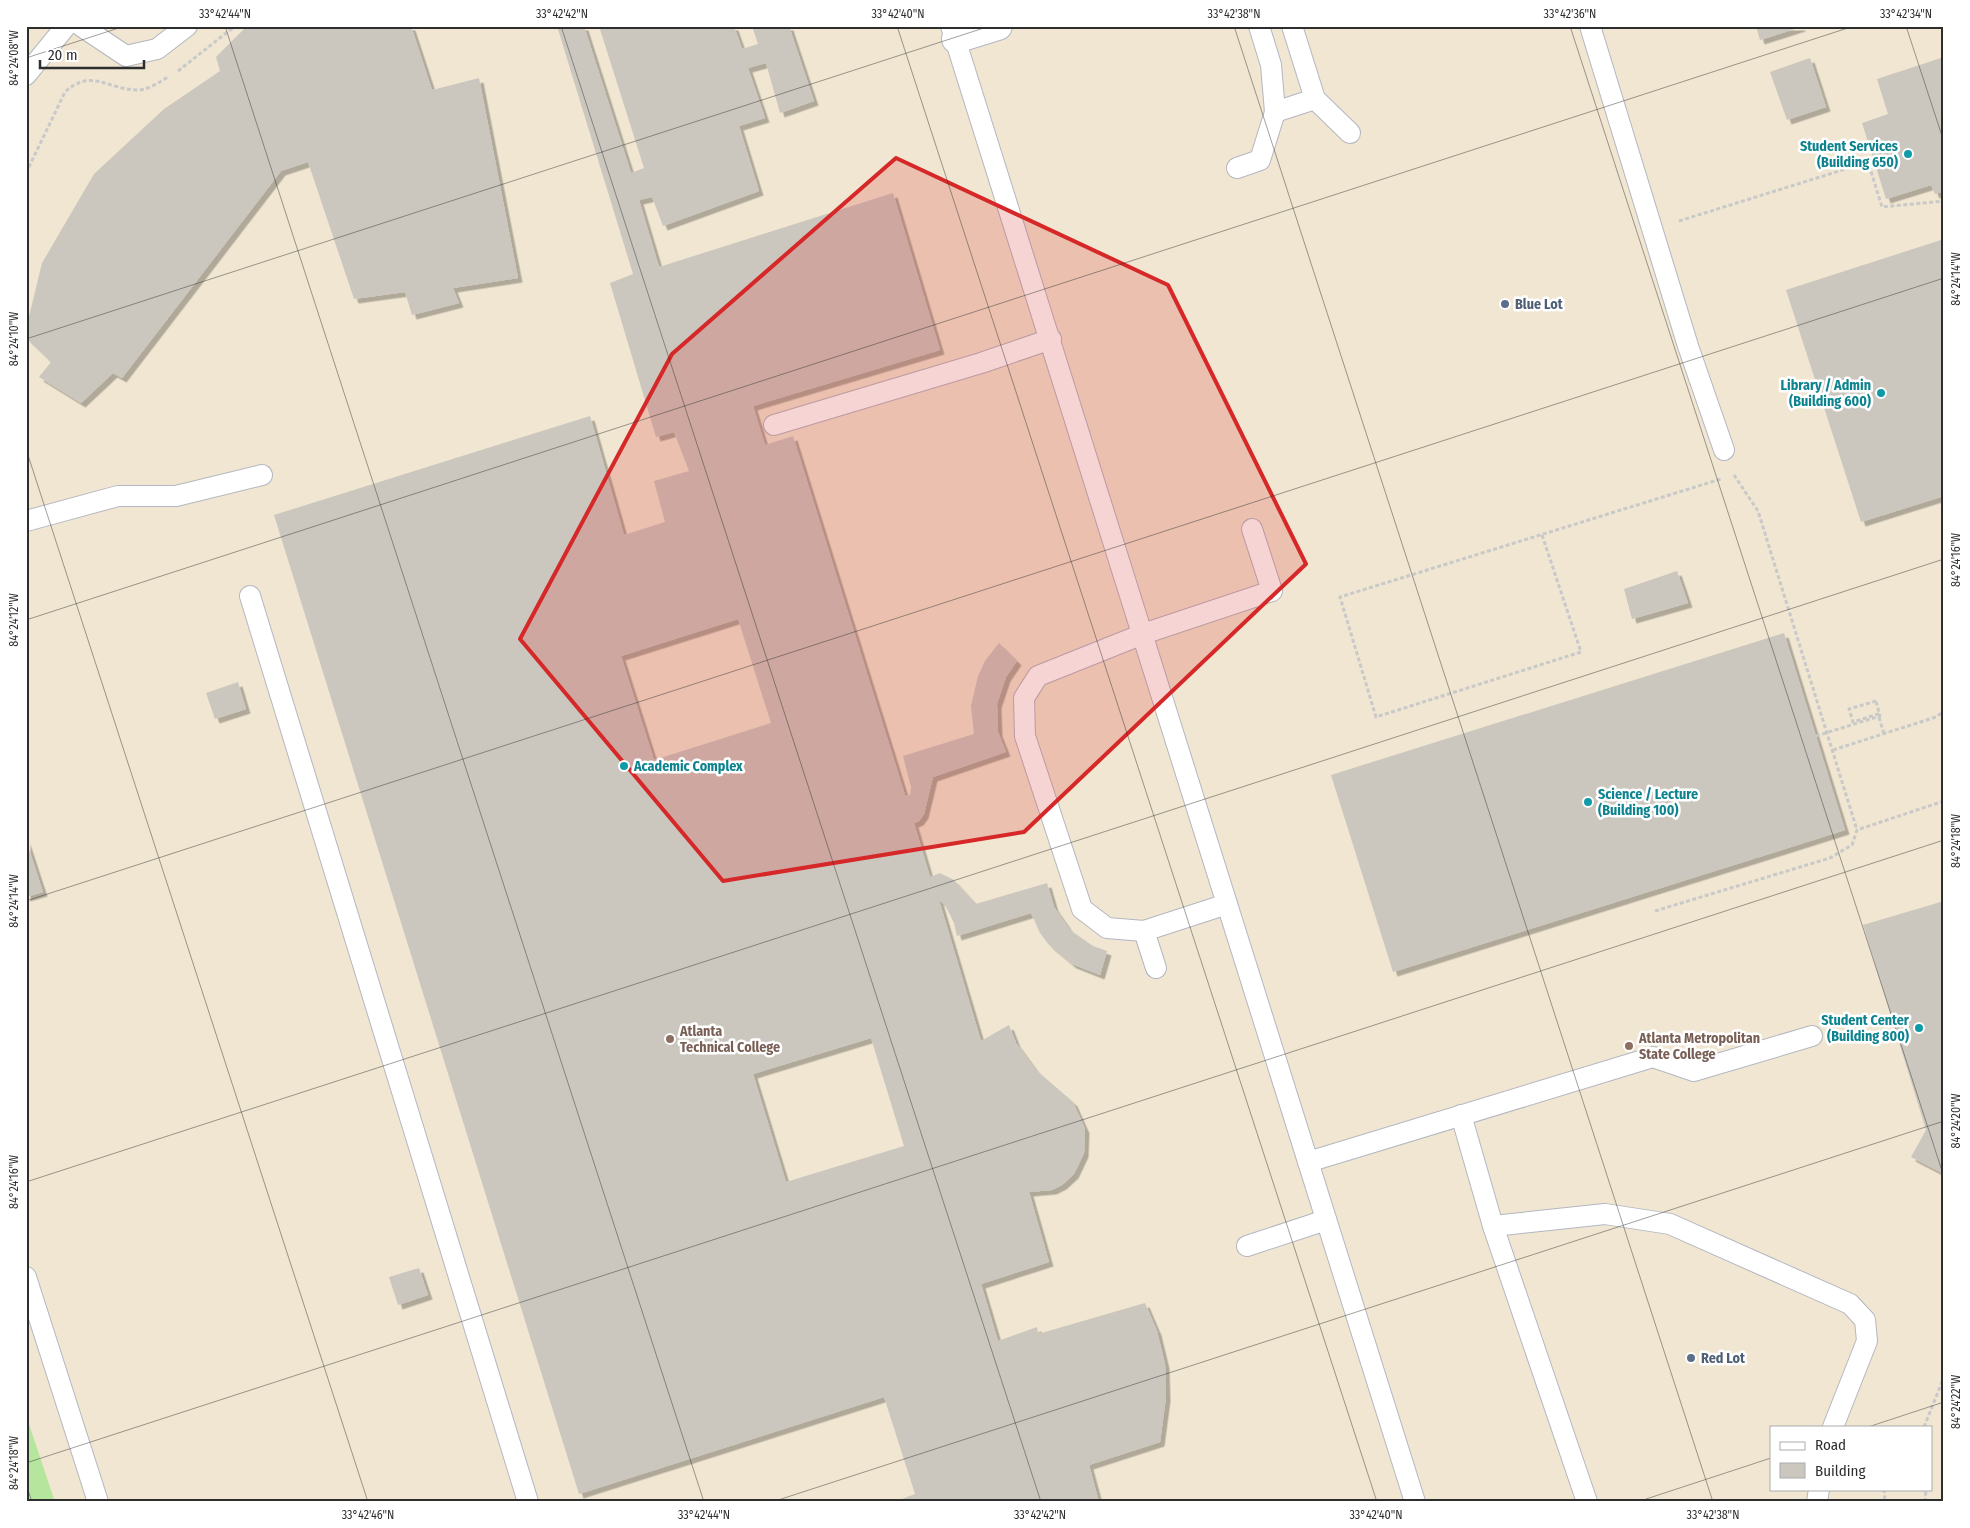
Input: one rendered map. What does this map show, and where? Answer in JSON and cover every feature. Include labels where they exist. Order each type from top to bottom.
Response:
[{"type":"street","points":[[953,33],[998,26]]},
{"type":"lane","points":[[26,76],[66,26]]},
{"type":"lane","points":[[81,26],[126,56],[157,49],[187,26]]},
{"type":"lane","points":[[1237,168],[1260,160],[1275,112],[1271,66],[1259,26]]},
{"type":"lane","points":[[1292,26],[1315,99],[1350,133]]},
{"type":"lane","points":[[1590,26],[1688,346],[1724,450]]},
{"type":"lane","points":[[953,33],[1051,339],[1415,1502]]},
{"type":"lane","points":[[1275,112],[1315,99]]},
{"type":"lane","points":[[774,425],[981,364],[1051,339]]},
{"type":"lane","points":[[26,521],[118,496],[176,496],[262,475]]},
{"type":"lane","points":[[1228,904],[1144,931],[1107,928],[1082,909],[1025,736],[1024,698],[1038,676],[1143,634],[1272,591],[1252,529]]},
{"type":"lane","points":[[250,596],[528,1502]]},
{"type":"lane","points":[[1144,931],[1156,968]]},
{"type":"lane","points":[[1308,1162],[1653,1057],[1694,1072],[1812,1036]]},
{"type":"lane","points":[[1461,1115],[1493,1226],[1587,1502]]},
{"type":"lane","points":[[1493,1226],[1605,1214],[1670,1224],[1850,1304],[1865,1320],[1867,1340],[1833,1426]]},
{"type":"lane","points":[[1247,1246],[1326,1220]]},
{"type":"lane","points":[[26,1277],[98,1502]]},
{"type":"path","points":[[26,173],[65,92],[76,82],[89,80],[137,91],[184,68],[235,26]]},
{"type":"path","points":[[1652,230],[1868,162],[1882,207],[1944,201]]},
{"type":"path","points":[[1542,535],[1581,652],[1376,717],[1340,597],[1734,475],[1758,511],[1858,830],[1852,845],[1830,858],[1655,911]]},
{"type":"path","points":[[1816,736],[1871,719],[1880,716],[1876,701],[1849,710],[1854,722],[1878,714],[1880,721],[1882,727],[1884,734]]},
{"type":"path","points":[[1833,750],[1936,717],[1944,711]]},
{"type":"path","points":[[1858,830],[1944,801]]},
{"type":"path","points":[[1924,1426],[1944,1377]]},
{"type":"highlighted area","points":[[896,158],[1168,285],[1306,564],[1024,832],[723,881],[520,639],[672,354]]},
{"type":"shaded area","name":"Atlanta Technical College","points":[[26,26],[1944,26],[1944,1502],[55,1502],[26,1415]]},
{"type":"green space","points":[[26,1415],[55,1502],[26,1502]]},
{"type":"building","points":[[247,26],[411,26],[432,90],[479,78],[518,278],[453,288],[459,303],[412,315],[405,292],[354,299],[308,162],[281,171],[122,378],[113,373],[81,403],[39,377],[51,362],[26,338],[26,329],[42,263],[94,174],[164,109],[220,71],[216,57]]},
{"type":"building","name":"Academic Complex","points":[[557,26],[584,26],[631,173],[644,168],[599,26],[734,26],[742,49],[758,44],[752,26],[789,26],[814,101],[780,113],[766,63],[748,68],[765,118],[739,126],[759,191],[663,226],[652,197],[639,200],[659,267],[893,193],[940,350],[753,406],[765,445],[793,436],[905,795],[910,795],[911,787],[903,756],[974,734],[971,706],[978,676],[985,661],[999,643],[1017,661],[1006,677],[997,704],[998,732],[1006,752],[933,777],[924,814],[919,821],[914,823],[930,877],[940,873],[954,880],[976,904],[1047,883],[1054,907],[1070,930],[1093,946],[1107,951],[1100,975],[1072,964],[1049,945],[1040,933],[1031,913],[957,936],[954,923],[945,905],[939,900],[981,1041],[1009,1025],[1016,1043],[1036,1070],[1073,1102],[1085,1129],[1084,1153],[1074,1174],[1062,1185],[1052,1190],[1029,1192],[1049,1262],[981,1284],[998,1341],[1037,1327],[1038,1334],[1145,1303],[1157,1331],[1165,1364],[1166,1397],[1160,1442],[1089,1465],[1099,1502],[894,1502],[915,1494],[884,1397],[579,1494],[274,515],[590,416],[624,535],[665,522],[654,481],[689,471],[674,432],[656,437],[610,283],[633,274]],"holes":[[[738,619],[771,723],[654,760],[621,656]],[[871,1038],[904,1146],[786,1182],[753,1074]]]},
{"type":"building","points":[[1756,26],[1801,26],[1801,27],[1760,40]]},
{"type":"building","name":"Student Services (Building 650)","points":[[1944,57],[1944,191],[1935,194],[1931,185],[1886,199],[1862,123],[1888,114],[1877,79]]},
{"type":"building","points":[[1810,58],[1826,107],[1787,120],[1770,72]]},
{"type":"building","name":"Library / Admin (Building 600)","points":[[1944,239],[1944,496],[1861,522],[1786,290]]},
{"type":"building","points":[[1677,571],[1688,603],[1632,619],[1624,589]]},
{"type":"building","name":"Science / Lecture (Building 100)","points":[[1784,633],[1845,830],[1393,972],[1331,775]]},
{"type":"building","points":[[238,682],[246,709],[215,719],[206,693]]},
{"type":"building","points":[[26,840],[43,892],[26,897]]},
{"type":"building","name":"Student Center (Building 800)","points":[[1944,901],[1944,1174],[1911,1157],[1926,1130],[1863,925]]},
{"type":"building","points":[[419,1268],[428,1295],[398,1305],[389,1277]]},
{"type":"place","name":"Student Services (Building 650)","points":[[1908,154]]},
{"type":"place","name":"Blue Lot","points":[[1505,304]]},
{"type":"place","name":"Library / Admin (Building 600)","points":[[1881,393]]},
{"type":"place","name":"Academic Complex","points":[[624,766]]},
{"type":"place","name":"Science / Lecture (Building 100)","points":[[1588,802]]},
{"type":"place","name":"Student Center (Building 800)","points":[[1919,1028]]},
{"type":"place","name":"Atlanta Technical College","points":[[670,1039]]},
{"type":"place","name":"Atlanta Metropolitan State College","points":[[1629,1046]]},
{"type":"place","name":"Red Lot","points":[[1691,1358]]}]
